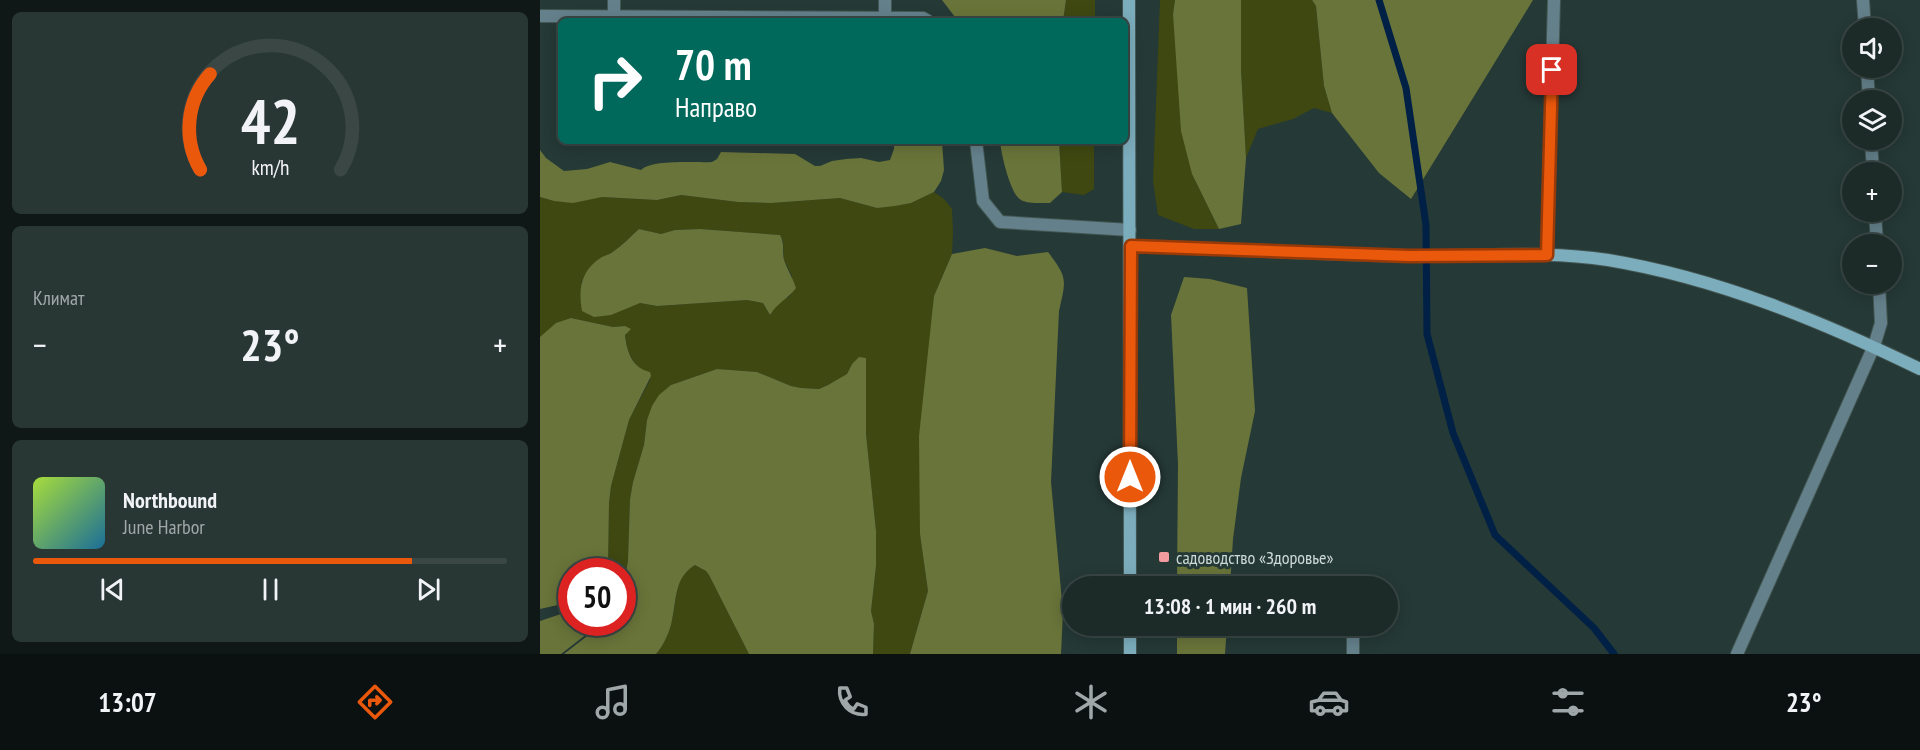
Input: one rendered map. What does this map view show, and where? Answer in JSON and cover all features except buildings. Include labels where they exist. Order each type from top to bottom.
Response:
[{"type":"street","points":[[614,0],[614,17]]},
{"type":"street","points":[[885,0],[885,18]]},
{"type":"street","points":[[1129,0],[1130,576]]},
{"type":"street","points":[[1547,255],[1554,0]]},
{"type":"street","points":[[1863,0],[1864,18]]},
{"type":"street","points":[[540,16],[923,18]]},
{"type":"street","points":[[976,144],[983,201],[1000,222],[1130,230]]},
{"type":"street","points":[[1131,246],[1409,256],[1547,255],[1606,260],[1664,272],[1752,297],[1874,346],[1920,369]]},
{"type":"street","points":[[1737,654],[1874,346],[1881,323],[1880,294]]},
{"type":"street","points":[[1130,636],[1130,654]]},
{"type":"street","points":[[1353,636],[1353,654]]},
{"type":"green space","points":[[942,0],[1066,0],[1063,18],[956,18]]},
{"type":"green space","points":[[1066,0],[1095,0],[1095,18],[1063,18]]},
{"type":"green space","points":[[1160,0],[1175,0],[1173,14],[1192,174],[1219,229],[1194,229],[1158,215],[1153,181]]},
{"type":"green space","points":[[1175,0],[1241,0],[1241,70],[1246,158],[1241,224],[1219,229],[1192,174],[1181,131],[1173,14]]},
{"type":"green space","points":[[1241,0],[1312,0],[1316,6],[1324,86],[1332,113],[1314,108],[1293,119],[1258,129],[1246,158],[1241,70]]},
{"type":"green space","points":[[1312,0],[1533,0],[1411,199],[1379,173],[1332,113],[1324,86],[1316,6]]},
{"type":"green space","points":[[894,144],[942,144],[944,170],[941,181],[934,192],[911,203],[877,208],[840,198],[771,203],[738,202],[681,195],[657,200],[602,197],[573,203],[540,197],[540,150],[546,158],[564,171],[587,169],[610,162],[641,170],[655,164],[712,162],[721,152],[795,154],[815,166],[820,166],[846,159],[861,158],[879,162],[890,160]]},
{"type":"green space","points":[[1001,144],[1059,144],[1062,192],[1050,203],[1031,203],[1021,200],[1013,190]]},
{"type":"green space","points":[[1059,144],[1094,144],[1094,189],[1084,195],[1062,192]]},
{"type":"green space","points":[[934,192],[952,209],[952,254],[934,296],[920,534],[928,591],[910,654],[873,654],[874,624],[871,611],[876,566],[876,531],[866,434],[866,379],[852,364],[847,374],[819,389],[791,386],[757,372],[717,369],[671,385],[647,420],[644,445],[630,499],[628,558],[608,558],[611,486],[629,420],[650,380],[650,372],[641,370],[630,355],[625,326],[613,327],[571,318],[540,337],[540,197],[554,201],[602,197],[657,200],[681,195],[738,202],[771,203],[840,198],[877,208],[911,203]],"holes":[[[639,229],[661,234],[675,230],[700,229],[780,235],[783,241],[784,260],[792,276],[790,296],[777,304],[770,315],[763,303],[747,300],[657,306],[640,303],[581,283],[594,264],[617,249]]]},
{"type":"green space","points":[[639,229],[661,234],[675,230],[700,229],[780,235],[784,260],[796,288],[770,315],[763,303],[747,300],[657,306],[640,303],[611,315],[594,317],[582,311],[581,287],[589,268],[602,257],[617,249]]},
{"type":"green space","points":[[985,248],[1017,256],[1048,252],[1064,280],[1059,311],[1051,482],[1062,601],[1061,654],[910,654],[928,591],[920,534],[919,436],[934,296],[952,254]]},
{"type":"green space","points":[[1184,277],[1210,279],[1247,288],[1255,411],[1241,478],[1231,576],[1177,576],[1178,464],[1171,315]]},
{"type":"green space","points":[[571,318],[613,327],[625,326],[631,329],[625,335],[631,358],[639,367],[650,372],[651,376],[629,420],[611,486],[608,558],[558,558],[558,605],[540,609],[540,337],[556,323]]},
{"type":"green space","points":[[859,357],[866,358],[866,434],[876,531],[876,566],[871,611],[874,624],[873,654],[749,654],[709,575],[695,565],[688,570],[680,582],[670,629],[656,654],[564,654],[587,636],[636,636],[636,558],[628,558],[630,499],[644,445],[647,420],[659,395],[671,385],[717,369],[757,372],[791,386],[819,389],[847,374]]},
{"type":"green space","points":[[695,565],[709,575],[749,654],[656,654],[669,629],[680,582],[688,570]]},
{"type":"green space","points":[[558,615],[558,636],[584,636],[561,654],[540,654],[540,621]]},
{"type":"green space","points":[[1177,636],[1226,636],[1225,654],[1177,654]]},
{"type":"waterway","points":[[1379,0],[1406,88],[1426,225],[1427,334],[1453,433],[1495,535],[1594,628],[1614,654]]},
{"type":"place","name":"садоводство «Здоровье»","points":[[1164,557]]},
{"type":"route","points":[[1130,477],[1131,246],[1409,256],[1547,255],[1552,70]]}]
